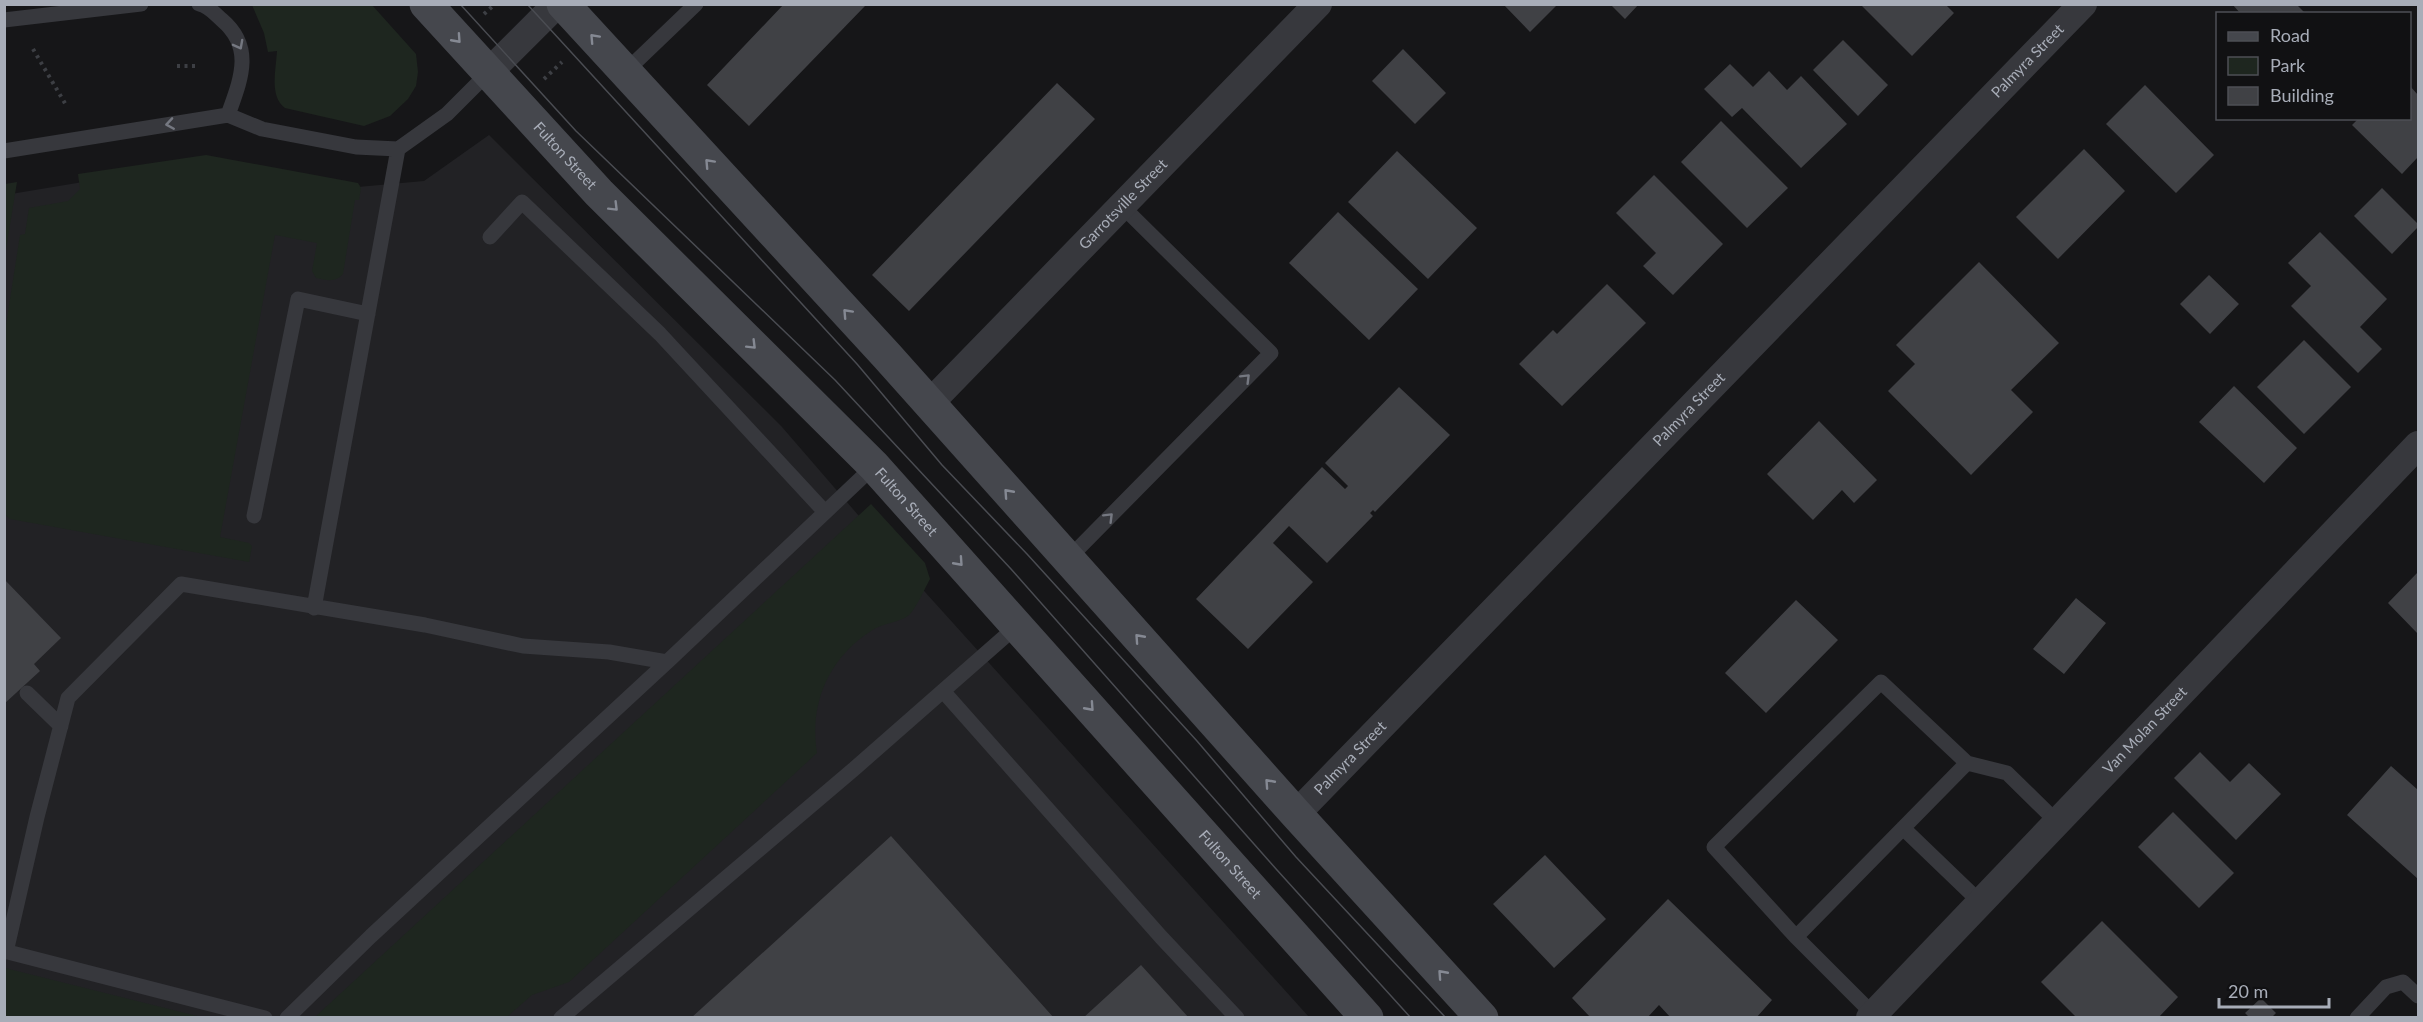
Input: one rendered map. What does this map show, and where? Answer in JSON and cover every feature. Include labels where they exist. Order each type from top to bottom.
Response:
[{"type":"main road","name":"Fulton Street","points":[[426,4],[599,193],[874,466],[1368,1017]]},
{"type":"main road","points":[[563,4],[887,356],[928,405],[1296,814],[1482,1017]]},
{"type":"street","points":[[488,73],[557,4]]},
{"type":"street","name":"Garrotsville Street","points":[[928,405],[1318,4]]},
{"type":"street","name":"Palmyra Street","points":[[1296,814],[2083,4]]},
{"type":"street","name":"Van Molan Street","points":[[1871,1016],[2418,445]]},
{"type":"lane","points":[[4,20],[141,4]]},
{"type":"lane","points":[[199,4],[205,6],[228,26],[244,54],[239,86],[228,115]]},
{"type":"lane","points":[[625,72],[696,4]]},
{"type":"lane","points":[[4,151],[228,115],[262,129],[356,147],[398,148],[447,114],[488,73]]},
{"type":"lane","points":[[314,608],[398,148]]},
{"type":"lane","points":[[490,237],[522,202],[660,334],[825,512]]},
{"type":"lane","points":[[1068,559],[1271,353],[1122,206]]},
{"type":"lane","points":[[254,516],[298,299],[368,314]]},
{"type":"lane","points":[[287,1017],[874,466]]},
{"type":"lane","points":[[265,1017],[5,952],[68,698],[181,584],[424,625],[523,646],[609,652],[667,662]]},
{"type":"lane","points":[[561,1017],[1017,626]]},
{"type":"lane","points":[[1871,1016],[1714,847],[1881,682],[1967,763],[2007,773],[2056,821]]},
{"type":"lane","points":[[943,691],[1161,937],[1237,1017]]},
{"type":"lane","points":[[27,693],[61,726]]},
{"type":"lane","points":[[1796,937],[1967,763]]},
{"type":"lane","points":[[1903,828],[1980,902]]},
{"type":"lane","points":[[2357,1017],[2386,987],[2403,982],[2418,996]]},
{"type":"path","points":[[484,14],[495,4]]},
{"type":"path","points":[[33,49],[66,105]]},
{"type":"path","points":[[544,79],[562,62]]},
{"type":"path","points":[[177,66],[200,66]]},
{"type":"shaded area","points":[[489,135],[782,427],[916,582],[1309,1017],[5,1018],[5,195],[209,161],[358,187],[424,181]]},
{"type":"green space","points":[[252,5],[372,5],[416,54],[418,72],[416,86],[408,99],[390,116],[364,126],[285,108],[280,103],[275,90],[277,51],[268,52],[264,33]]},
{"type":"green space","points":[[206,155],[358,183],[361,188],[359,200],[355,200],[343,274],[337,279],[316,278],[312,271],[317,243],[275,235],[220,537],[249,543],[252,546],[249,562],[10,519],[4,514],[5,331],[20,235],[25,234],[29,208],[68,201],[80,189],[78,174]]},
{"type":"green space","points":[[17,182],[5,255],[5,184]]},
{"type":"green space","points":[[871,504],[925,563],[930,579],[915,608],[905,618],[871,631],[856,642],[833,668],[819,700],[815,735],[817,753],[569,982],[532,995],[507,1017],[315,1017]]},
{"type":"green space","points":[[5,968],[201,1017],[5,1017]]},
{"type":"building","points":[[784,4],[865,6],[749,126],[707,85]]},
{"type":"building","points":[[1503,4],[1558,4],[1530,32]]},
{"type":"building","points":[[1610,4],[1639,4],[1625,19]]},
{"type":"building","points":[[1860,4],[1945,4],[1954,13],[1912,56]]},
{"type":"building","points":[[2232,4],[2296,4],[2304,12],[2239,12]]},
{"type":"building","points":[[1843,40],[1888,85],[1858,116],[1813,70]]},
{"type":"building","points":[[1403,49],[1446,93],[1415,124],[1372,81]]},
{"type":"building","points":[[1730,64],[1753,87],[1769,71],[1787,90],[1801,76],[1847,124],[1801,168],[1742,108],[1732,117],[1704,89]]},
{"type":"building","points":[[1057,83],[1095,119],[909,311],[872,275]]},
{"type":"building","points":[[2145,85],[2214,155],[2176,193],[2106,124]]},
{"type":"building","points":[[2411,87],[2418,95],[2418,157],[2402,174],[2352,125],[2357,120],[2411,120]]},
{"type":"building","points":[[1721,121],[1788,188],[1747,228],[1681,162]]},
{"type":"building","points":[[2084,149],[2125,191],[2058,259],[2016,217]]},
{"type":"building","points":[[1397,151],[1477,228],[1428,279],[1348,202]]},
{"type":"building","points":[[1654,175],[1723,244],[1673,295],[1643,266],[1656,253],[1616,213]]},
{"type":"building","points":[[2382,188],[2418,224],[2418,227],[2392,254],[2354,216]]},
{"type":"building","points":[[1338,212],[1418,289],[1369,340],[1289,263]]},
{"type":"building","points":[[2320,232],[2387,299],[2360,327],[2382,349],[2358,373],[2291,306],[2311,286],[2288,263]]},
{"type":"building","points":[[1979,262],[2059,343],[2011,390],[2033,412],[1971,475],[1888,391],[1915,364],[1896,345]]},
{"type":"building","points":[[2209,275],[2239,304],[2210,334],[2180,304]]},
{"type":"building","points":[[1607,284],[1646,323],[1562,406],[1519,364],[1553,330],[1557,334]]},
{"type":"building","points":[[2304,340],[2351,387],[2304,434],[2257,387]]},
{"type":"building","points":[[2234,386],[2297,448],[2264,483],[2199,422]]},
{"type":"building","points":[[1399,387],[1450,435],[1375,512],[1373,510],[1370,513],[1373,516],[1327,563],[1289,526],[1273,543],[1313,582],[1248,649],[1196,599],[1322,467],[1345,489],[1348,486],[1325,463]]},
{"type":"building","points":[[1819,421],[1877,480],[1854,503],[1842,490],[1813,520],[1767,474]]},
{"type":"building","points":[[2418,572],[2418,634],[2388,603]]},
{"type":"building","points":[[4,579],[61,638],[34,664],[40,671],[4,704]]},
{"type":"building","points":[[2076,598],[2106,623],[2064,674],[2033,649]]},
{"type":"building","points":[[1796,600],[1838,640],[1766,713],[1725,673]]},
{"type":"building","points":[[2200,752],[2230,782],[2249,763],[2281,794],[2236,840],[2174,778]]},
{"type":"building","points":[[2391,766],[2418,790],[2418,879],[2347,815]]},
{"type":"building","points":[[2173,812],[2234,873],[2199,908],[2138,847]]},
{"type":"building","points":[[891,836],[1054,1018],[691,1018]]},
{"type":"building","points":[[1545,855],[1606,919],[1554,968],[1493,904]]},
{"type":"building","points":[[1668,899],[1772,1000],[1756,1018],[1671,1018],[1659,1005],[1647,1018],[1591,1018],[1572,998]]},
{"type":"building","points":[[2102,921],[2178,997],[2158,1018],[2077,1018],[2041,982]]},
{"type":"building","points":[[1141,965],[1189,1018],[1083,1018]]},
{"type":"building","points":[[2261,998],[2276,1013],[2271,1018],[2250,1018],[2245,1013]]},
{"type":"tram line","points":[[460,4],[576,131],[835,380],[1011,569],[1411,1018]]},
{"type":"tram line","points":[[527,4],[857,364],[942,465],[1027,554],[1197,741],[1296,857],[1446,1018]]}]
